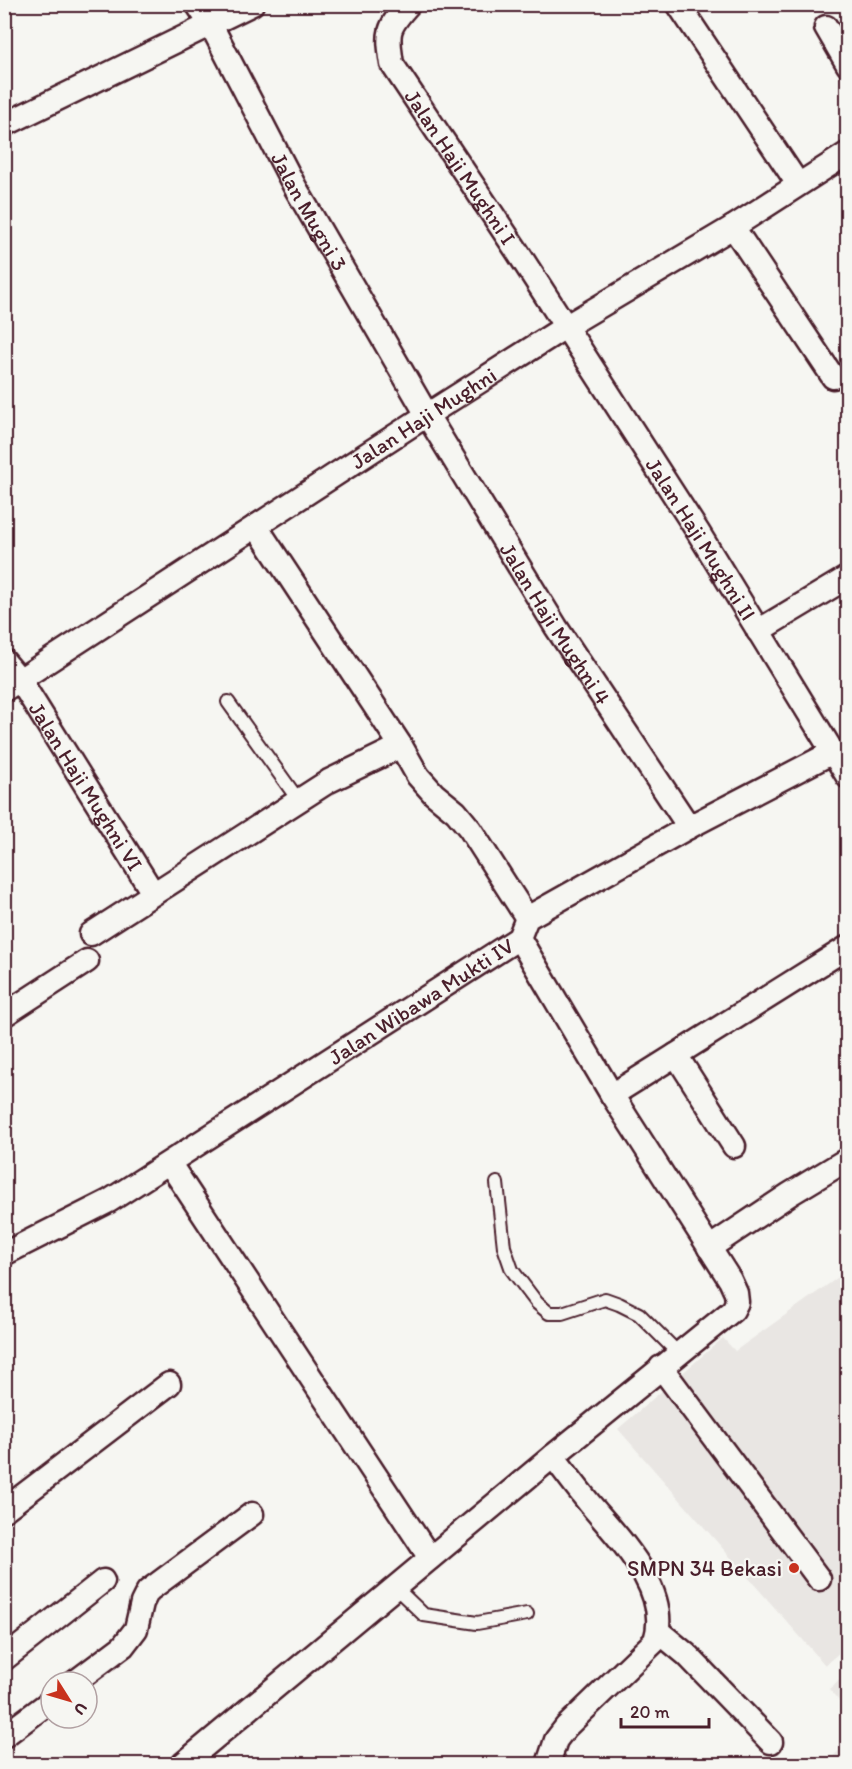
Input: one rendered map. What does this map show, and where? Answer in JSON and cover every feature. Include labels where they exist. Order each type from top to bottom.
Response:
[{"type":"street","name":"Jalan Mugni 3","points":[[197,4],[211,25],[295,187],[428,415]]},
{"type":"street","points":[[4,125],[252,4]]},
{"type":"street","name":"Jalan Haji Mughni I","points":[[409,4],[394,20],[388,39],[392,64],[565,327]]},
{"type":"street","points":[[678,4],[798,184]]},
{"type":"street","points":[[826,27],[848,65]]},
{"type":"street","name":"Jalan Haji Mughni","points":[[12,685],[565,327],[733,226],[848,153]]},
{"type":"street","points":[[733,226],[833,378]]},
{"type":"street","name":"Jalan Haji Mughni II","points":[[565,327],[698,532],[848,777]]},
{"type":"street","name":"Jalan Haji Mughni 4","points":[[428,415],[556,627],[689,827]]},
{"type":"street","points":[[183,1764],[553,1456],[733,1310],[737,1302],[730,1280],[612,1095],[470,829],[456,812],[418,776],[401,746],[256,526]]},
{"type":"street","points":[[758,631],[848,577]]},
{"type":"street","name":"Jalan Haji Mughni VI","points":[[4,661],[12,685],[153,893]]},
{"type":"street","points":[[91,934],[329,781],[401,746]]},
{"type":"street","name":"Jalan Wibawa Mukti IV","points":[[4,1254],[109,1201],[170,1164],[523,928],[689,827],[833,753]]},
{"type":"street","points":[[612,1095],[848,947]]},
{"type":"street","points":[[4,1015],[87,961]]},
{"type":"street","points":[[676,1055],[734,1146]]},
{"type":"street","points":[[710,1248],[790,1194],[848,1159]]},
{"type":"street","points":[[170,1164],[430,1558]]},
{"type":"street","points":[[670,1360],[819,1580]]},
{"type":"street","points":[[4,1510],[169,1384]]},
{"type":"street","points":[[548,1764],[556,1740],[566,1727],[655,1641],[658,1631],[658,1614],[649,1582],[622,1542],[553,1456]]},
{"type":"street","points":[[91,1670],[123,1646],[136,1629],[142,1603],[148,1591],[252,1514]]},
{"type":"street","points":[[4,1659],[103,1581]]},
{"type":"street","points":[[658,1631],[687,1655],[771,1742]]},
{"type":"street","points":[[4,1736],[39,1710]]},
{"type":"lane","points":[[228,702],[299,801]]},
{"type":"lane","points":[[497,1183],[504,1247],[512,1270],[537,1303],[549,1313],[562,1313],[605,1299],[619,1304],[639,1314],[670,1360]]},
{"type":"lane","points":[[396,1587],[424,1615],[477,1623],[527,1614]]},
{"type":"shaded area","name":"SMPN 34 Bekasi","points":[[847,1271],[847,1646],[825,1665],[618,1429],[723,1338],[735,1351]]},
{"type":"shaded area","points":[[847,1674],[847,1710],[829,1689]]},
{"type":"shaded area","points":[[847,1744],[847,1764],[824,1764]]},
{"type":"place","name":"SMPN 34 Bekasi","points":[[794,1568]]}]
